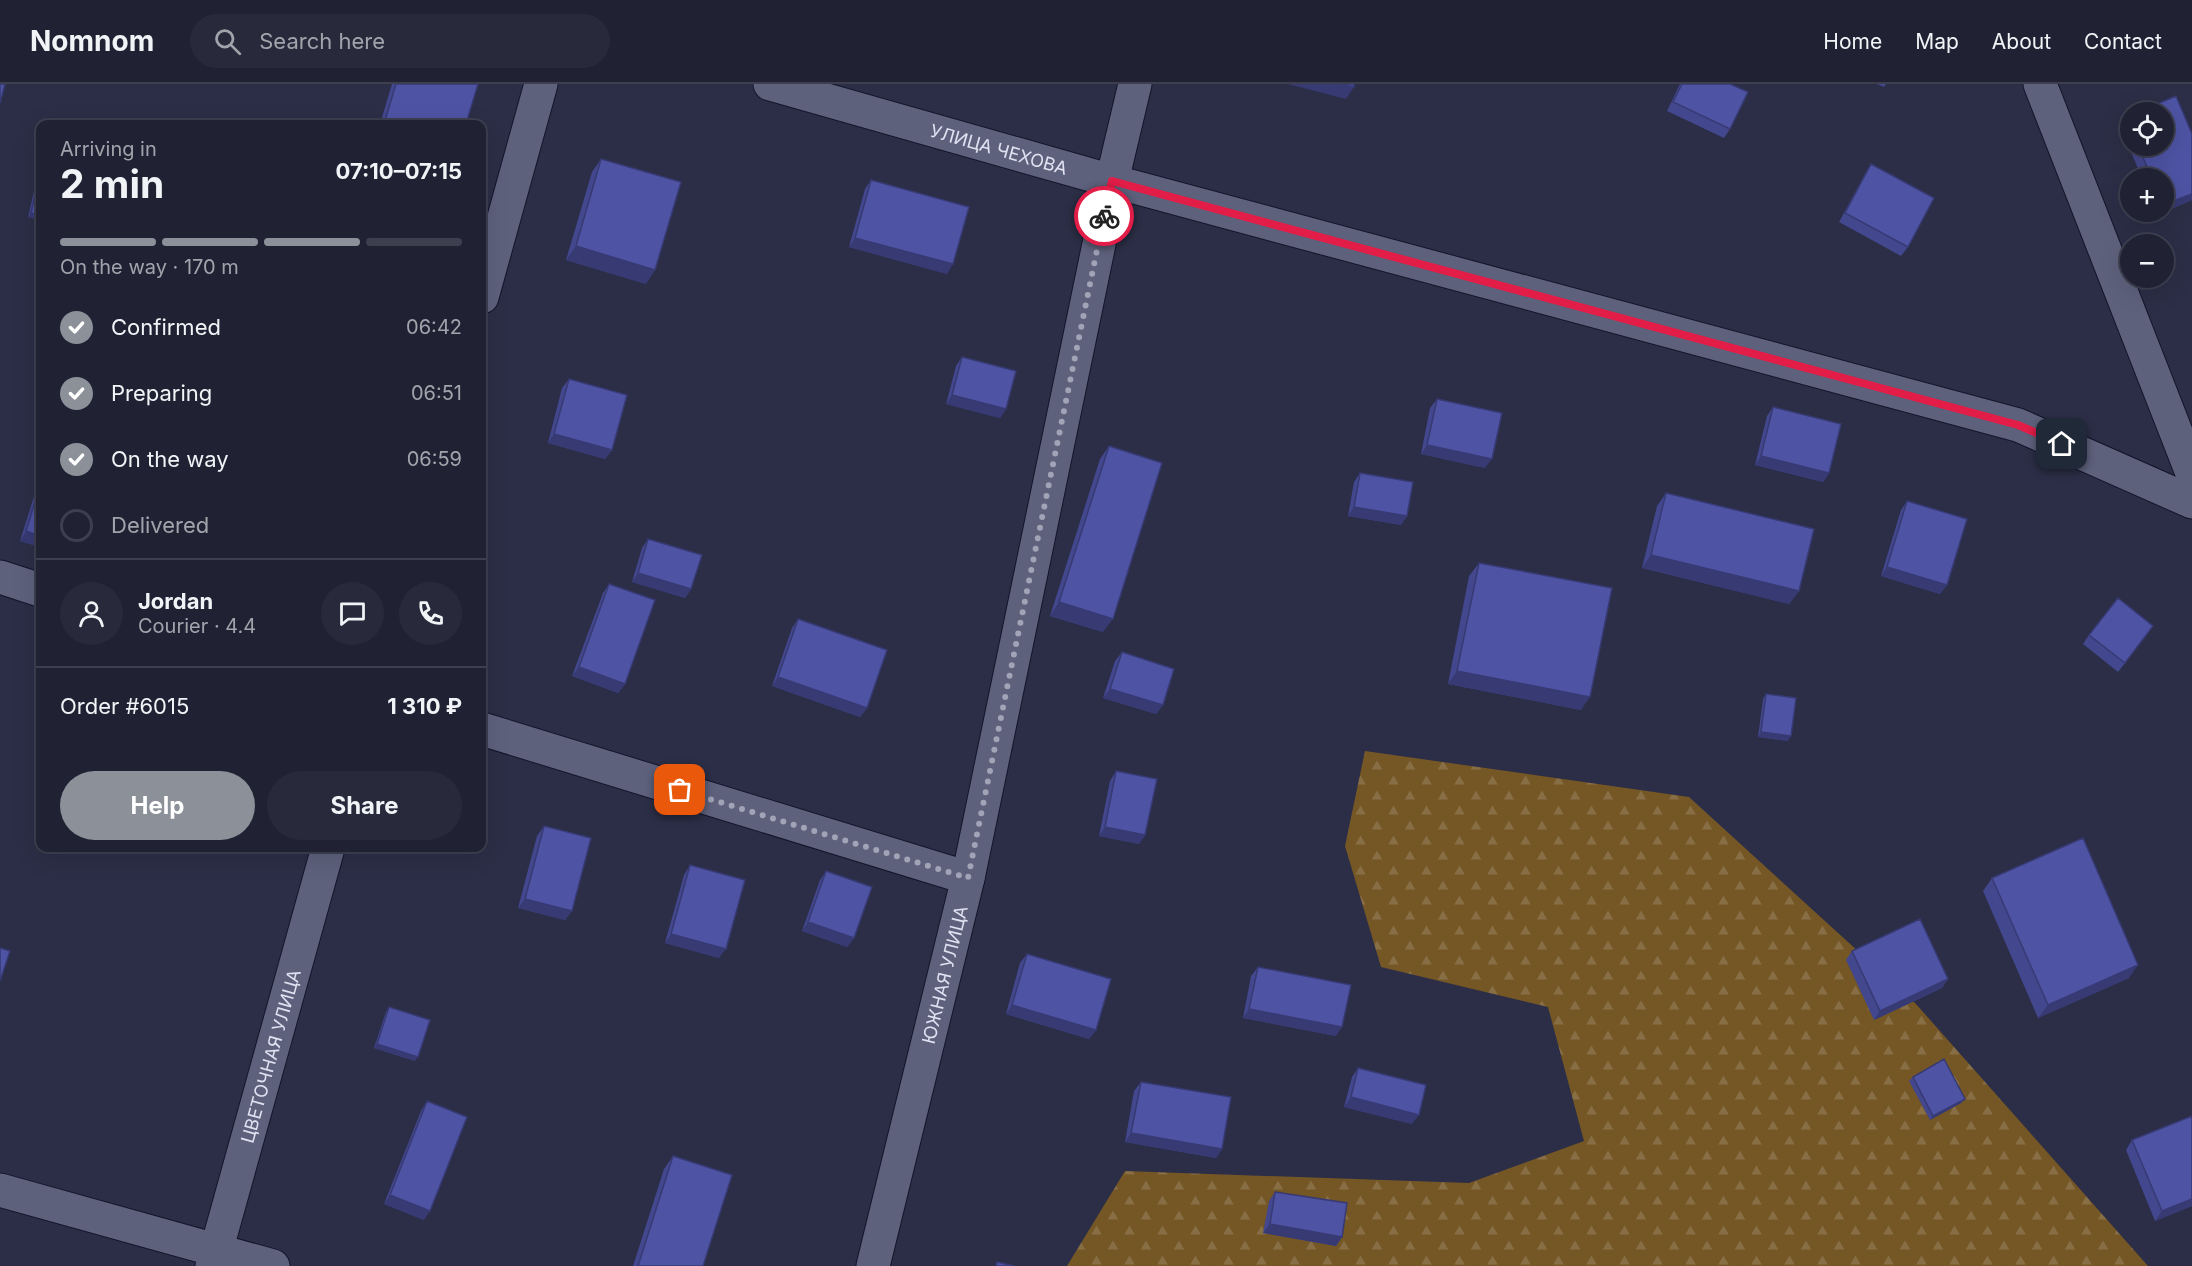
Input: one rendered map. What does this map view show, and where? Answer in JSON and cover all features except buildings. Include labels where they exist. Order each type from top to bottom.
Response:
[{"type":"street","points":[[486,283],[541,84]]},
{"type":"street","name":"УЛИЦА ЧЕХОВА","points":[[770,84],[1112,181],[2018,425],[2192,502]]},
{"type":"street","name":"ЮЖНАЯ УЛИЦА","points":[[873,1266],[968,878],[1112,181],[1135,84]]},
{"type":"street","points":[[2040,84],[2192,473]]},
{"type":"street","points":[[0,577],[36,589]]},
{"type":"street","points":[[486,730],[968,878]]},
{"type":"street","name":"ЦВЕТОЧНАЯ УЛИЦА","points":[[214,1258],[327,852]]},
{"type":"street","points":[[0,1190],[214,1258],[273,1266]]},
{"type":"green space","points":[[1365,751],[1689,797],[1916,1004],[2148,1266],[1067,1266],[1125,1171],[1469,1183],[1584,1141],[1548,1007],[1381,967],[1345,846]]},
{"type":"way so far","points":[[680,790],[968,878],[1104,216]]},
{"type":"route","points":[[1104,216],[1112,181],[2018,425],[2062,444]]}]
